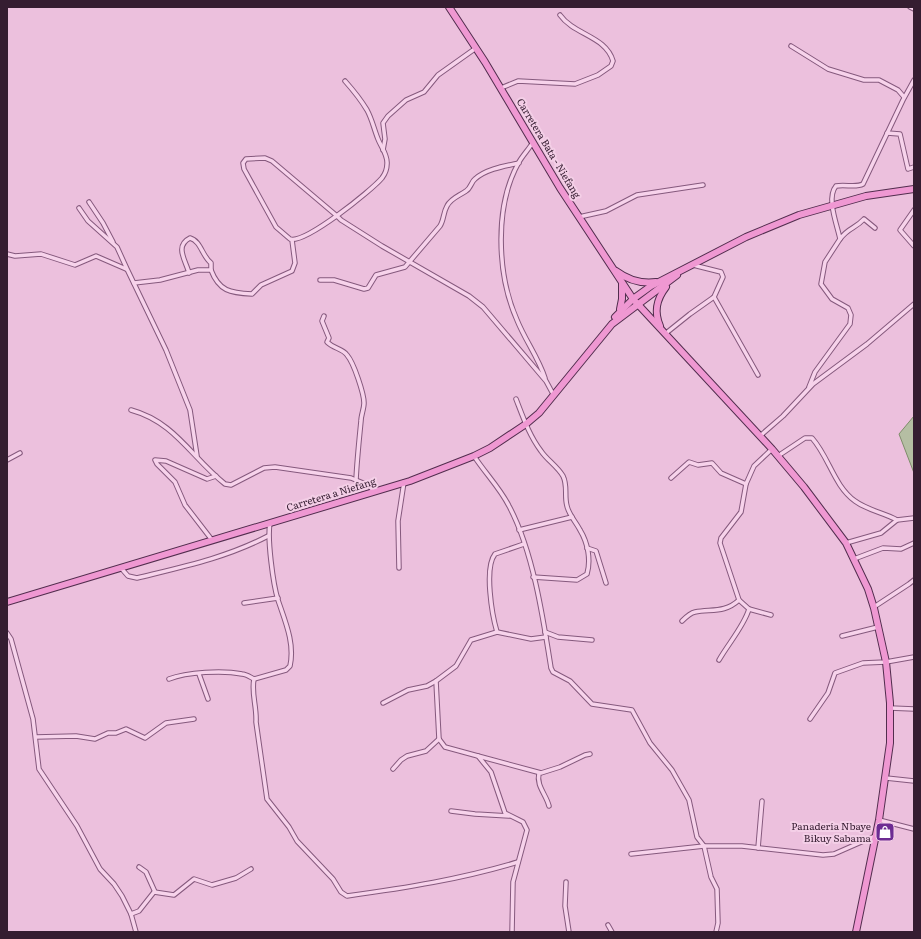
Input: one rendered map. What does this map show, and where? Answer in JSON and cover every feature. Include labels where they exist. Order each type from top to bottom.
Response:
[{"type":"main road","name":"Carretera Bata - Niefang","points":[[449,7],[501,88],[578,217],[635,301],[778,456],[822,509],[846,543],[854,560],[874,608],[886,662],[890,708],[890,743],[886,778],[856,932]]},
{"type":"main road","points":[[615,317],[660,282],[774,224],[832,204],[866,196],[914,189]]},
{"type":"main road","points":[[610,266],[622,276],[635,281],[647,283],[660,282]]},
{"type":"main road","points":[[612,324],[628,311],[635,301],[649,297],[677,274]]},
{"type":"main road","points":[[664,333],[656,317],[656,309],[658,300],[671,280]]},
{"type":"main road","points":[[612,324],[621,306],[622,283]]},
{"type":"main road","points":[[628,311],[639,309],[644,312]]},
{"type":"main road","name":"Carretera a Niefang","points":[[7,602],[404,482],[448,467],[474,456],[490,448],[526,424],[539,413],[553,394],[612,324]]},
{"type":"street","points":[[910,7],[914,9]]},
{"type":"street","points":[[501,88],[518,81],[548,81],[570,85],[598,75],[611,66],[614,61],[603,45],[569,25],[560,15]]},
{"type":"street","points":[[791,46],[828,69],[864,80],[879,80],[898,90],[904,97]]},
{"type":"street","points":[[383,150],[383,123],[388,116],[406,100],[424,92],[438,75],[476,48]]},
{"type":"street","points":[[840,239],[832,204],[832,194],[836,186],[844,184],[859,186],[863,184],[904,97],[914,80]]},
{"type":"street","points":[[346,81],[367,110],[388,160],[382,178],[337,216],[298,239],[292,240],[284,236],[268,214],[244,169],[243,163],[246,159],[265,158],[272,161],[337,216],[382,246],[469,296],[483,307],[546,381]]},
{"type":"street","points":[[887,133],[900,134],[908,169],[914,167]]},
{"type":"street","points":[[533,142],[519,163],[509,188],[503,214],[501,255],[506,288],[516,319],[553,394]]},
{"type":"street","points":[[320,280],[334,280],[364,289],[368,288],[376,276],[404,267],[440,226],[444,219],[447,206],[450,202],[456,196],[468,190],[474,179],[500,168],[519,163]]},
{"type":"street","points":[[578,217],[606,211],[637,195],[703,185]]},
{"type":"street","points":[[89,202],[103,222],[122,255],[127,269],[166,350],[190,410],[198,456]]},
{"type":"street","points":[[79,208],[83,215],[106,238],[114,243]]},
{"type":"street","points":[[914,210],[900,230],[914,246]]},
{"type":"street","points":[[808,390],[815,372],[850,324],[851,315],[848,308],[832,300],[821,284],[825,262],[848,229],[858,226],[864,219],[875,228]]},
{"type":"street","points":[[189,273],[182,256],[182,250],[183,244],[190,238],[199,244],[204,256],[211,263],[211,270],[215,280],[221,287],[239,293],[252,294],[261,285],[292,271],[295,263],[292,240]]},
{"type":"street","points":[[7,254],[15,256],[41,254],[75,265],[96,256],[127,269]]},
{"type":"street","points":[[664,333],[714,297],[722,284],[724,277],[721,272],[693,265]]},
{"type":"street","points":[[134,283],[211,270]]},
{"type":"street","points":[[714,297],[758,375]]},
{"type":"street","points":[[760,436],[783,416],[808,390],[914,304]]},
{"type":"street","points":[[324,316],[322,321],[329,338],[328,342],[333,348],[342,350],[347,355],[355,375],[359,378],[359,386],[364,402],[361,415],[356,480]]},
{"type":"street","points":[[516,399],[536,444],[559,469],[564,478],[566,486],[566,505],[581,531],[587,548],[590,565],[587,574],[583,578],[569,580],[533,576]]},
{"type":"street","points":[[131,410],[146,414],[162,423],[198,456],[225,484],[231,485],[264,468],[275,467],[356,480],[368,485],[374,491]]},
{"type":"street","points":[[778,456],[805,438],[812,438],[824,454],[839,484],[856,502],[897,520],[914,518]]},
{"type":"street","points":[[770,615],[749,609],[739,600],[720,543],[721,538],[741,512],[746,484],[754,466],[772,449]]},
{"type":"street","points":[[7,460],[20,453]]},
{"type":"street","points":[[474,456],[484,472],[504,496],[519,530],[533,576],[551,668],[554,672],[570,681],[596,706],[632,710],[650,743],[672,770],[689,800],[697,837],[704,846],[710,877],[717,889],[716,932]]},
{"type":"street","points":[[212,540],[185,505],[175,482],[157,464],[155,460],[166,461],[207,479],[216,476]]},
{"type":"street","points":[[670,478],[689,462],[698,464],[712,463],[722,472],[746,484]]},
{"type":"street","points":[[399,568],[398,521],[404,482]]},
{"type":"street","points":[[519,530],[572,517]]},
{"type":"street","points":[[846,543],[881,533],[897,520]]},
{"type":"street","points":[[170,679],[180,675],[199,674],[244,674],[254,678],[286,670],[290,666],[292,649],[289,630],[278,598],[268,536],[270,523]]},
{"type":"street","points":[[121,568],[128,576],[137,578],[205,562],[233,552],[268,536]]},
{"type":"street","points":[[497,632],[492,613],[491,564],[495,554],[524,544]]},
{"type":"street","points":[[854,560],[883,548],[901,550],[914,544]]},
{"type":"street","points":[[587,548],[596,550],[606,583]]},
{"type":"street","points":[[874,608],[914,580]]},
{"type":"street","points":[[244,603],[278,598]]},
{"type":"street","points":[[682,621],[694,612],[707,612],[732,607],[739,600]]},
{"type":"street","points":[[719,660],[729,641],[746,618],[749,609]]},
{"type":"street","points":[[842,636],[878,627]]},
{"type":"street","points":[[383,703],[408,690],[427,686],[436,681],[456,666],[470,640],[497,632],[531,639],[546,637]]},
{"type":"street","points":[[545,632],[558,637],[592,640]]},
{"type":"street","points":[[7,633],[25,688],[33,719],[38,764],[41,774],[77,826],[96,863],[114,884],[131,914],[136,932]]},
{"type":"street","points":[[810,719],[828,694],[835,674],[863,663],[886,662],[914,657]]},
{"type":"street","points":[[199,674],[208,699]]},
{"type":"street","points":[[254,678],[253,693],[256,710],[256,722],[267,799],[289,827],[297,841],[333,879],[340,892],[347,896],[399,889],[518,862]]},
{"type":"street","points":[[436,681],[439,739],[445,747],[539,773],[560,768],[585,754],[590,754]]},
{"type":"street","points":[[890,708],[914,709]]},
{"type":"street","points":[[36,737],[76,736],[95,739],[108,733],[116,733],[126,729],[145,738],[166,723],[194,719]]},
{"type":"street","points":[[393,769],[407,756],[426,751],[439,739]]},
{"type":"street","points":[[478,756],[491,772],[503,808],[509,816]]},
{"type":"street","points":[[539,773],[537,780],[549,806]]},
{"type":"street","points":[[886,778],[914,781]]},
{"type":"street","points":[[758,848],[762,801]]},
{"type":"street","points":[[451,811],[509,816],[522,822],[528,830],[513,882],[512,932]]},
{"type":"street","points":[[879,820],[914,829]]},
{"type":"street","points":[[631,854],[704,846],[758,848],[823,855],[834,854],[875,836]]},
{"type":"street","points":[[139,866],[146,872],[155,892]]},
{"type":"street","points":[[131,914],[139,910],[155,892],[174,895],[194,879],[212,885],[236,878],[251,869]]},
{"type":"street","points":[[566,882],[565,906],[569,932]]},
{"type":"street","points":[[608,925],[612,932]]},
{"type":"shaded area","points":[[914,416],[914,473],[899,434]]},
{"type":"place","name":"Panadería Nbaye Bikuy Sabama","points":[[885,832]]}]
